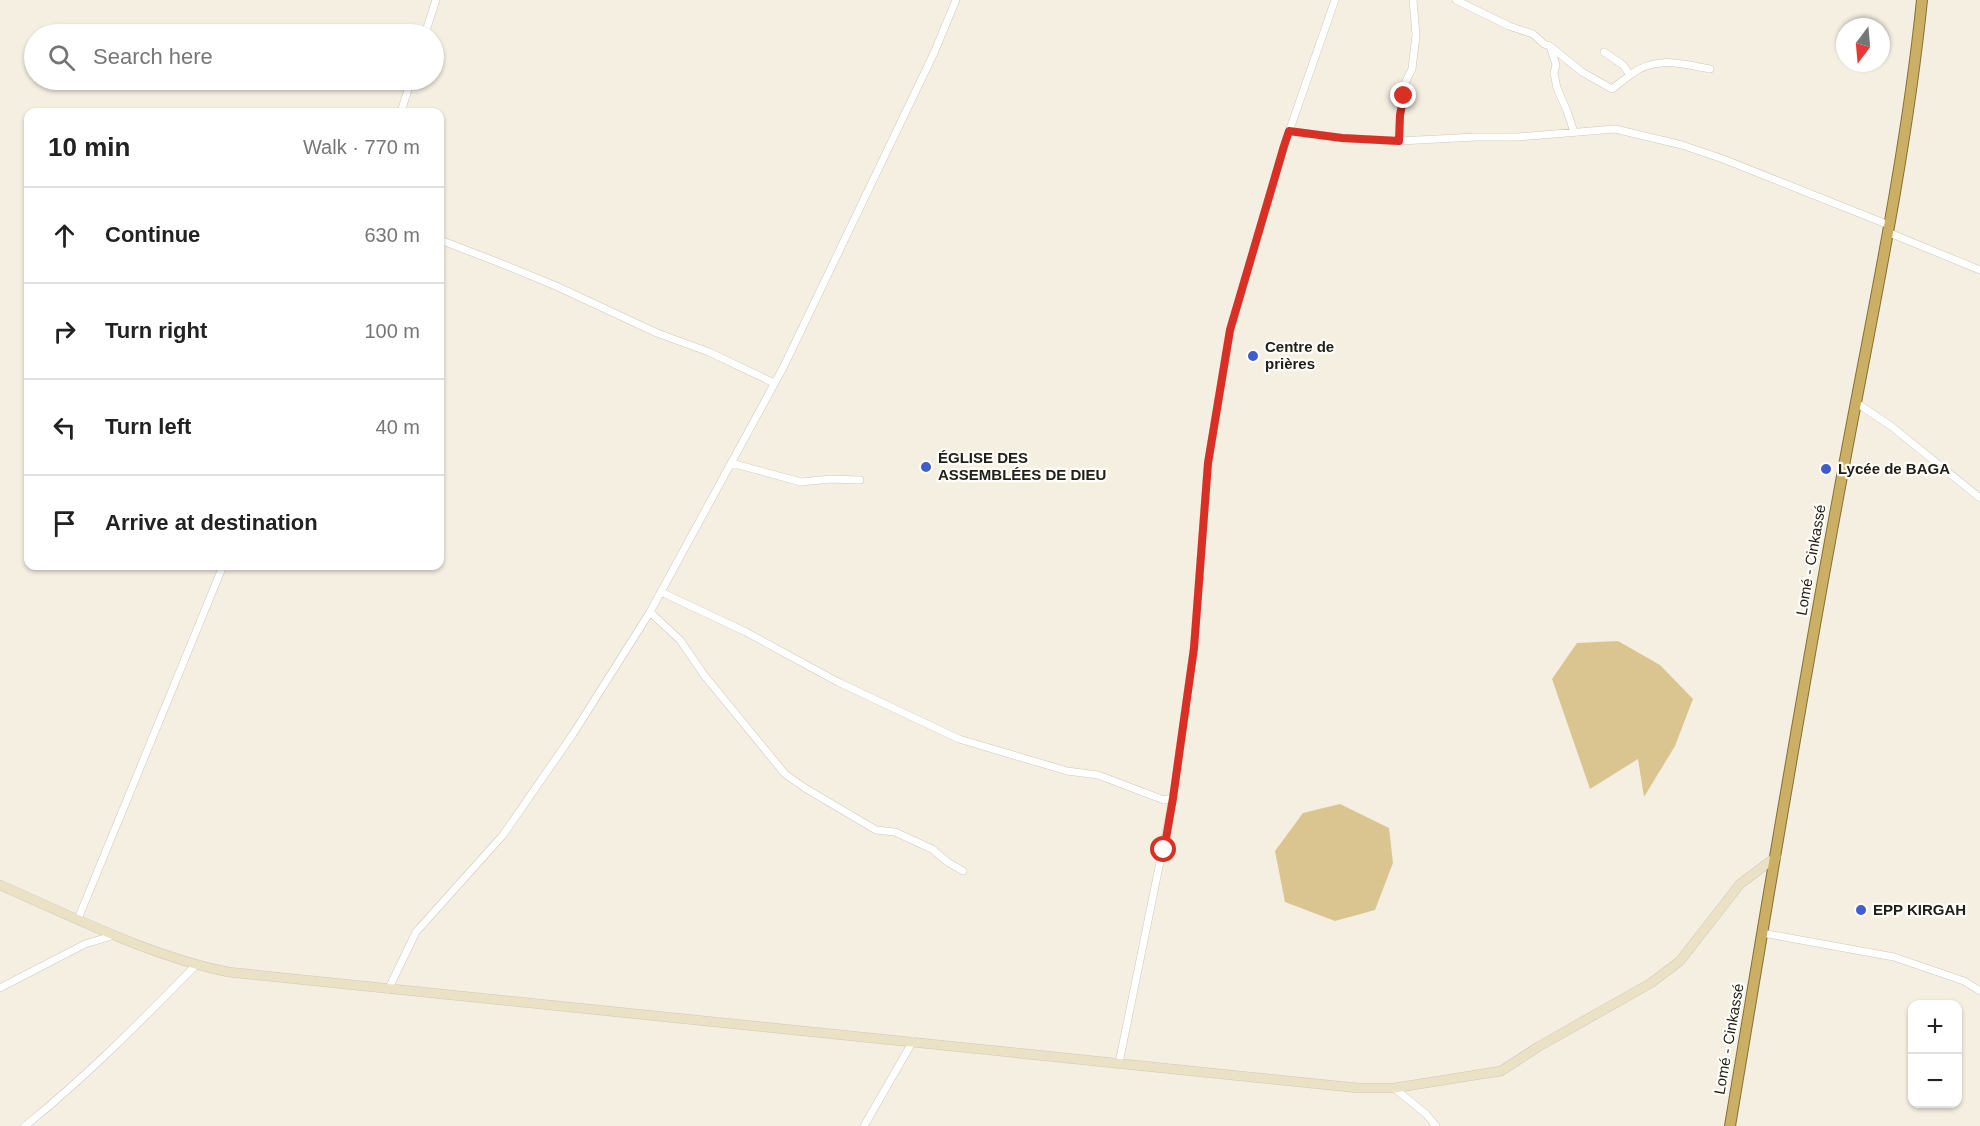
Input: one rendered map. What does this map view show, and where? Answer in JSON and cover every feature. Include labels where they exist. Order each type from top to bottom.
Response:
[{"type":"highway","name":"Lomé - Cinkassé","points":[[1730,1126],[1814,630],[1888,228],[1914,68],[1922,0]]},
{"type":"main road","points":[[0,885],[115,935],[195,966],[228,972],[1358,1088],[1394,1088],[1501,1071],[1538,1047],[1651,983],[1680,961],[1740,884],[1776,857]]},
{"type":"street","points":[[428,24],[436,0]]},
{"type":"street","points":[[388,990],[416,932],[503,835],[573,734],[650,612],[783,366],[957,0]]},
{"type":"street","points":[[1119,1063],[1173,798],[1194,648],[1208,463],[1230,330],[1289,131],[1335,0]]},
{"type":"street","points":[[1399,141],[1400,115],[1406,81],[1412,69],[1416,35],[1413,0]]},
{"type":"street","points":[[1456,0],[1509,26],[1533,34],[1582,72],[1612,89],[1640,67],[1651,63],[1674,62],[1710,69]]},
{"type":"street","points":[[1550,46],[1556,65],[1554,73],[1557,88],[1574,132]]},
{"type":"street","points":[[1604,52],[1623,65],[1630,75]]},
{"type":"street","points":[[401,108],[408,90]]},
{"type":"street","points":[[1289,131],[1342,138],[1399,141],[1518,137],[1615,129],[1682,145],[1733,163],[1888,228],[1980,270]]},
{"type":"street","points":[[444,241],[556,286],[657,333],[709,352],[774,383]]},
{"type":"street","points":[[1855,402],[1891,426],[1980,498]]},
{"type":"street","points":[[731,463],[801,482],[831,479],[860,480]]},
{"type":"street","points":[[78,919],[222,570]]},
{"type":"street","points":[[661,592],[746,633],[838,682],[959,739],[1066,771],[1098,776],[1164,800],[1173,798]]},
{"type":"street","points":[[650,612],[680,640],[704,675],[785,774],[876,830],[895,832],[932,849],[949,863],[963,870]]},
{"type":"street","points":[[1762,933],[1894,957],[1964,981],[1980,992]]},
{"type":"street","points":[[0,988],[85,944],[115,935]]},
{"type":"street","points":[[25,1126],[141,1021],[195,966]]},
{"type":"street","points":[[864,1126],[913,1041]]},
{"type":"street","points":[[1394,1088],[1426,1114],[1436,1126]]},
{"type":"shaded area","points":[[1618,641],[1660,665],[1693,699],[1675,746],[1644,797],[1638,759],[1590,789],[1552,679],[1577,643]]},
{"type":"shaded area","points":[[1340,804],[1389,828],[1393,863],[1375,910],[1335,921],[1285,902],[1275,851],[1303,813]]},
{"type":"place","name":"Centre de prières","points":[[1253,356]]},
{"type":"place","name":"ÉGLISE DES ASSEMBLÉES DE DIEU","points":[[926,467]]},
{"type":"place","name":"Lycée de BAGA","points":[[1826,469]]},
{"type":"place","name":"EPP KIRGAH","points":[[1861,910]]},
{"type":"route","points":[[1164,850],[1194,648],[1208,463],[1230,330],[1284,146],[1289,131],[1342,138],[1399,141],[1400,115],[1404,96]]}]
